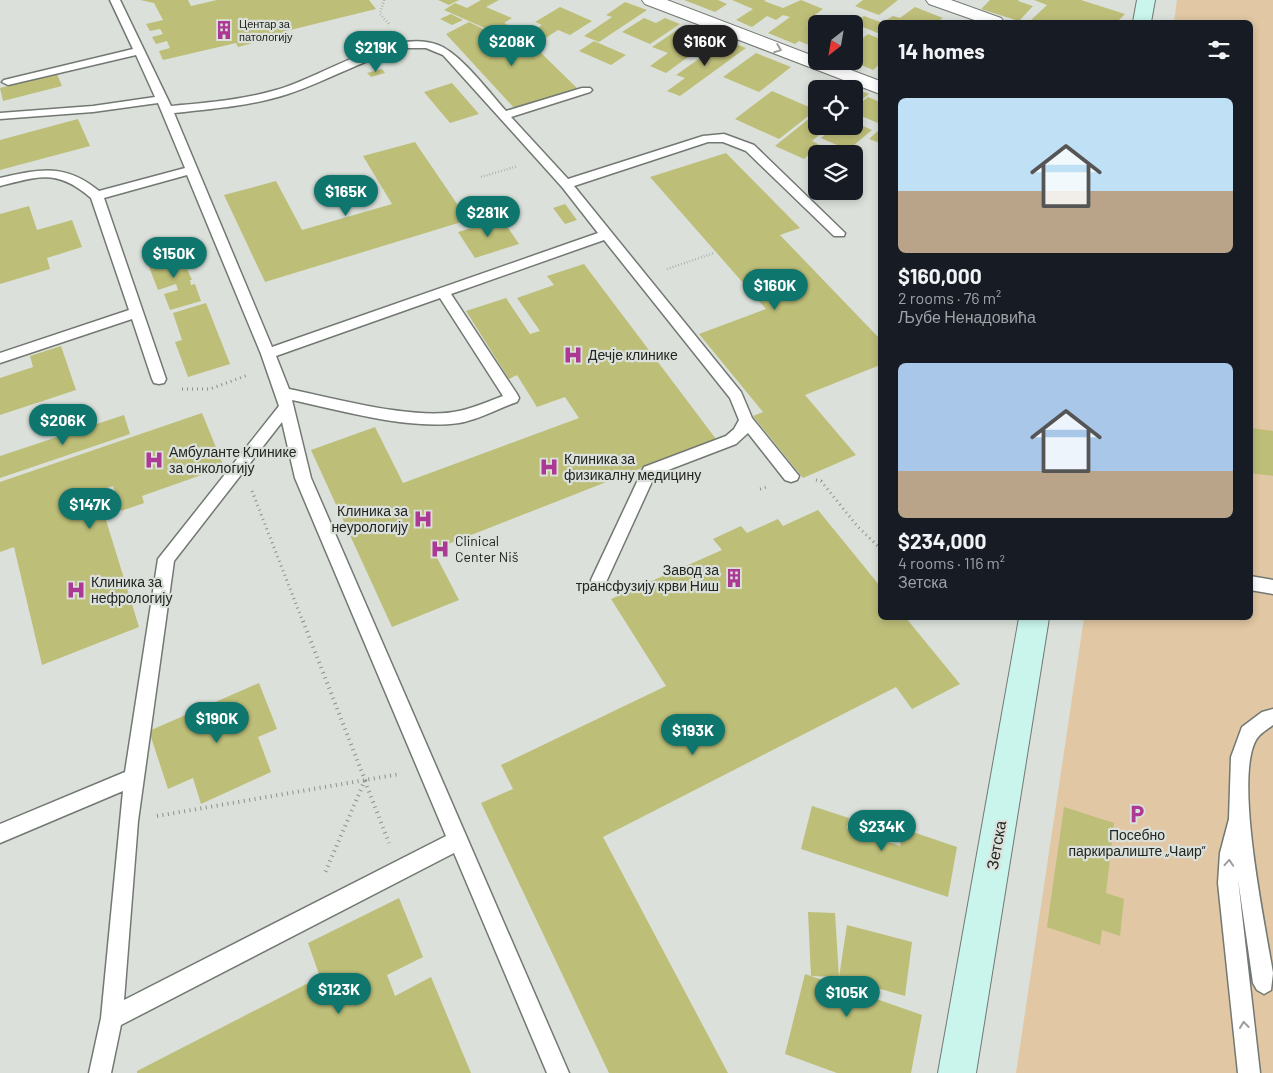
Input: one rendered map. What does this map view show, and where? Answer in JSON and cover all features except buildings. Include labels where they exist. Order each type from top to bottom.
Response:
[{"type":"street","points":[[651,0],[878,87]]},
{"type":"street","points":[[935,0],[990,20]]},
{"type":"street","points":[[1142,20],[1146,0]]},
{"type":"street","name":"Зетска","points":[[957,1073],[1034,620]]},
{"type":"lane","points":[[115,0],[164,104],[268,354],[284,400],[303,478],[558,1073]]},
{"type":"lane","points":[[0,116],[164,104],[245,101],[284,92],[391,48],[423,44],[437,47],[447,53],[566,184],[736,396],[746,420],[791,476]]},
{"type":"lane","points":[[8,82],[140,51]]},
{"type":"lane","points":[[504,115],[586,90]]},
{"type":"lane","points":[[566,184],[707,139],[724,138],[736,141],[760,156],[839,233]]},
{"type":"lane","points":[[97,196],[192,170]]},
{"type":"lane","points":[[0,182],[45,171],[64,174],[84,184],[97,196],[159,378]]},
{"type":"lane","points":[[268,354],[605,235]]},
{"type":"lane","points":[[284,400],[354,408],[421,419],[460,417],[512,398],[443,292]]},
{"type":"lane","points":[[0,358],[137,312]]},
{"type":"lane","points":[[100,1073],[112,1018],[128,821],[166,560],[242,464],[284,400]]},
{"type":"lane","points":[[599,580],[649,471],[730,440],[740,433],[746,420]]},
{"type":"lane","points":[[1253,583],[1273,587]]},
{"type":"lane","points":[[1264,983],[1239,819],[1240,757],[1249,733],[1268,718],[1273,717]]},
{"type":"lane","points":[[0,834],[134,777]]},
{"type":"lane","points":[[1239,819],[1230,853],[1228,883],[1249,1073]]},
{"type":"lane","points":[[112,1018],[458,840]]},
{"type":"path","points":[[380,14],[384,0]]},
{"type":"path","points":[[481,177],[543,159]]},
{"type":"path","points":[[640,278],[714,253]]},
{"type":"path","points":[[159,378],[171,387],[189,390],[210,389],[273,367]]},
{"type":"path","points":[[242,464],[399,870]]},
{"type":"path","points":[[820,481],[858,527],[878,546]]},
{"type":"path","points":[[128,821],[428,769]]},
{"type":"path","points":[[306,917],[365,780]]},
{"type":"shaded area","name":"Посебно паркиралиште „Чаир”","points":[[1177,0],[1273,0],[1273,1073],[1016,1073],[1084,620],[1253,620],[1253,20],[1174,20]]},
{"type":"place","name":"Центар за патологију","points":[[224,30]]},
{"type":"place","name":"Дечје клинике","points":[[573,355]]},
{"type":"place","name":"Амбуланте Клинике за онкологију","points":[[154,460]]},
{"type":"place","name":"Клиника за физикалну медицину","points":[[549,467]]},
{"type":"place","name":"Клиника за неурологију","points":[[423,519]]},
{"type":"place","name":"Clinical Center Niš","points":[[440,549]]},
{"type":"place","name":"Завод за трансфузију крви Ниш","points":[[734,578]]},
{"type":"place","name":"Клиника за нефрологију","points":[[76,590]]},
{"type":"place","name":"Посебно паркиралиште „Чаир”","points":[[1137,814]]}]
